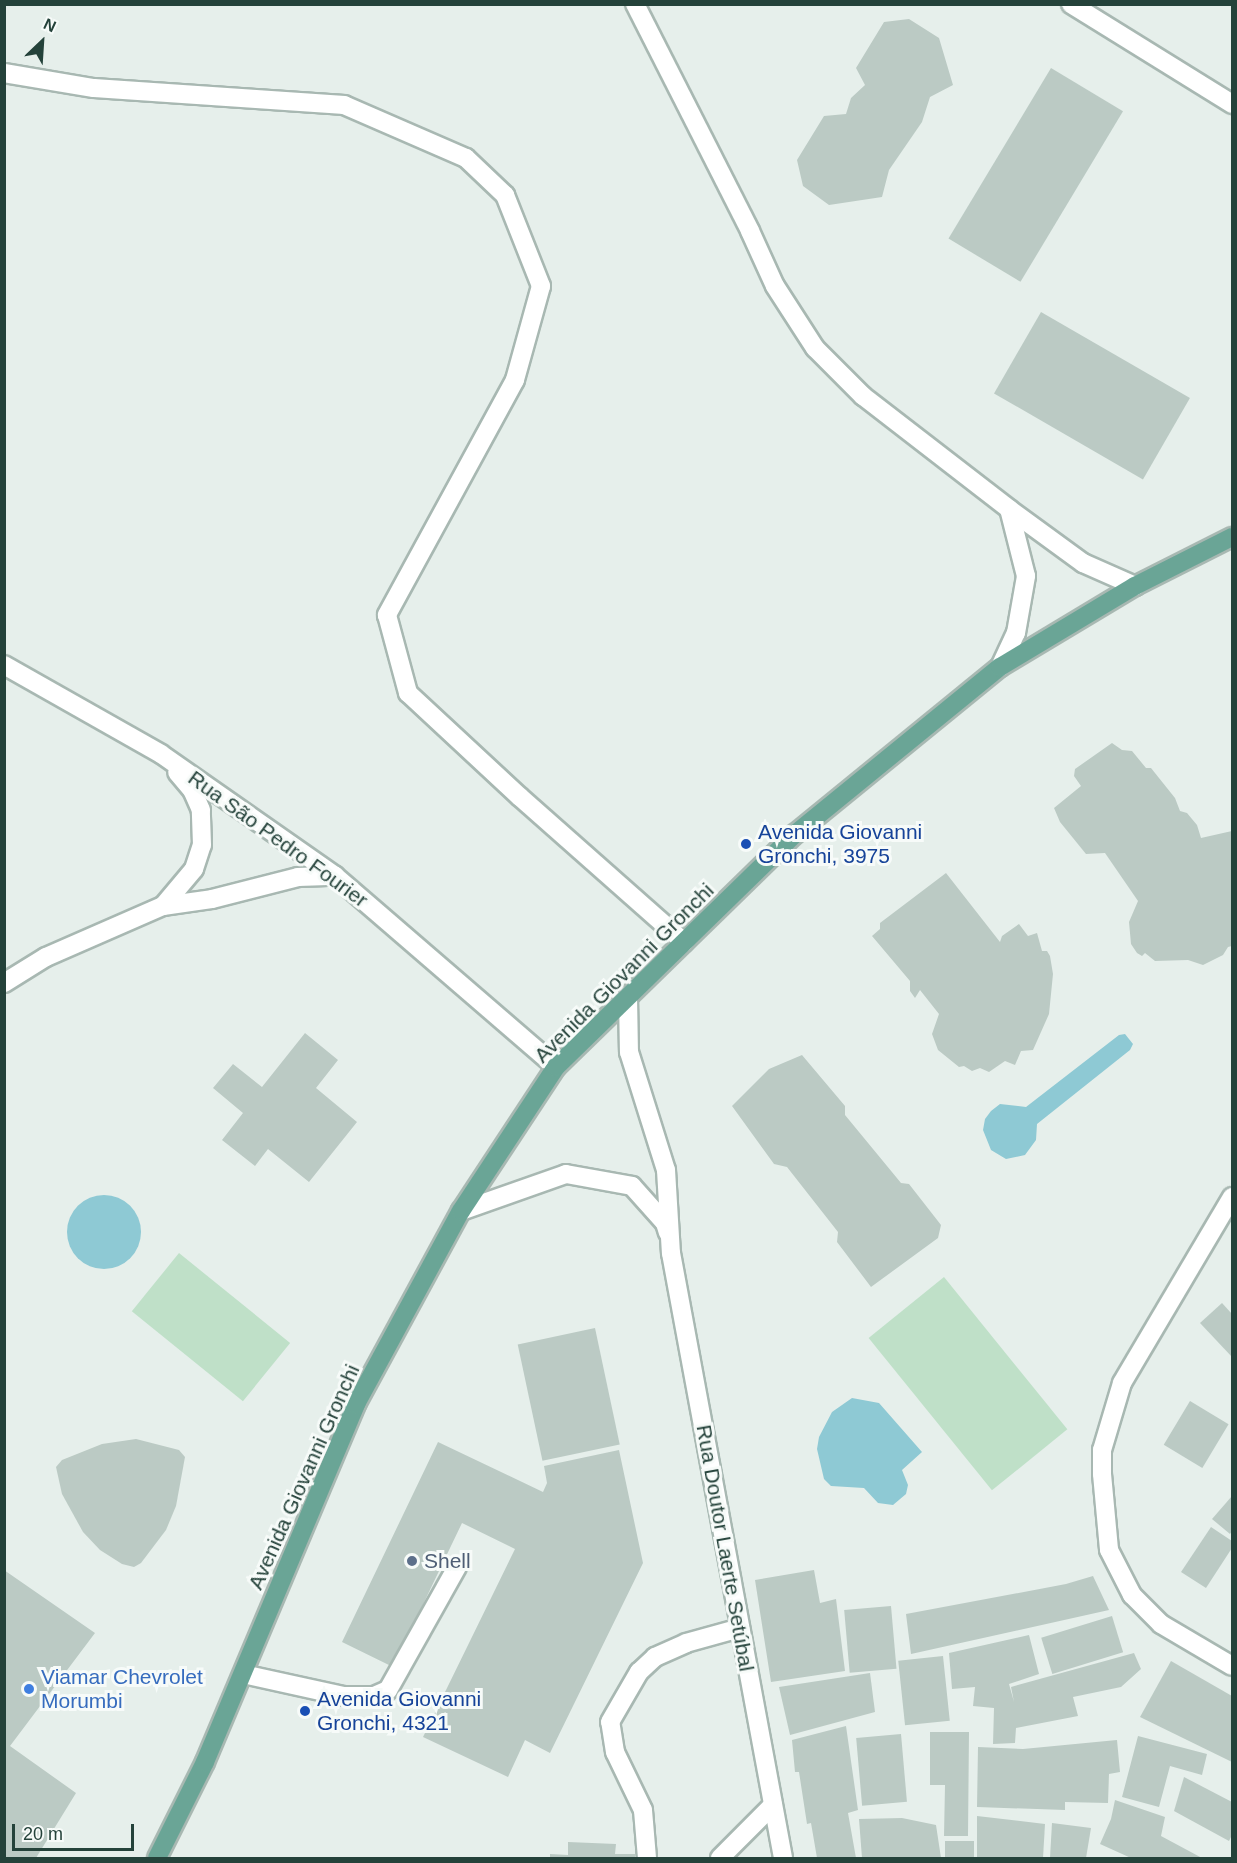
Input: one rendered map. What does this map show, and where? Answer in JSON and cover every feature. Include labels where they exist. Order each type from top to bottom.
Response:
[{"type":"main road","name":"Avenida Giovanni Gronchi","points":[[157,1858],[205,1762],[356,1404],[462,1211],[556,1067],[795,834],[1000,668],[1135,586],[1233,537]]},
{"type":"street","points":[[635,4],[719,168],[775,286],[815,348],[863,396],[1009,509],[1083,563],[1135,586]]},
{"type":"street","points":[[1071,4],[1233,104]]},
{"type":"street","points":[[4,73],[94,88],[344,105],[466,158],[505,195],[541,286],[515,380],[387,615],[408,693],[520,797],[684,942]]},
{"type":"street","points":[[1000,668],[1016,633],[1023,607],[1026,576],[1009,509]]},
{"type":"street","name":"Rua São Pedro Fourier","points":[[4,665],[161,754],[335,876],[556,1067]]},
{"type":"street","points":[[161,754],[192,790],[201,810],[202,845],[194,869],[163,906]]},
{"type":"street","points":[[4,983],[46,957],[163,906],[212,900],[298,877],[335,876]]},
{"type":"street","name":"Rua Doutor Laerte Setúbal","points":[[628,997],[629,1052],[666,1170],[670,1245]]},
{"type":"street","name":"Rua Doutor Laerte Setúbal","points":[[462,1211],[566,1174],[598,1177],[632,1186],[665,1223],[783,1858]]},
{"type":"street","points":[[1233,1197],[1122,1383],[1102,1450],[1101,1474],[1109,1550],[1127,1588],[1144,1609],[1161,1624],[1233,1666]]},
{"type":"street","points":[[243,1674],[343,1695],[374,1696],[388,1690],[457,1567]]},
{"type":"street","points":[[647,1858],[643,1810],[615,1752],[610,1722],[639,1672],[655,1657],[686,1643],[740,1628]]},
{"type":"street","points":[[720,1858],[773,1805]]},
{"type":"green space","points":[[179,1253],[290,1343],[243,1401],[132,1311]]},
{"type":"green space","points":[[944,1277],[1067,1429],[992,1490],[869,1338]]},
{"type":"water","points":[[1125,1034],[1133,1044],[1130,1050],[1037,1124],[1036,1140],[1025,1155],[1006,1159],[991,1150],[983,1130],[985,1119],[991,1111],[1000,1104],[1026,1107],[1119,1035]]},
{"type":"water","points":[[104,1195],[118,1198],[130,1206],[138,1218],[141,1232],[138,1246],[130,1258],[118,1266],[104,1269],[90,1266],[78,1258],[70,1246],[67,1232],[70,1218],[78,1206],[90,1198]]},
{"type":"water","points":[[852,1398],[879,1403],[922,1452],[902,1470],[908,1485],[906,1494],[893,1505],[878,1503],[864,1488],[831,1486],[824,1479],[817,1449],[819,1437],[832,1412]]},
{"type":"building","points":[[909,19],[939,38],[953,85],[930,97],[922,122],[889,170],[882,197],[829,205],[803,186],[797,160],[824,116],[846,114],[851,98],[865,85],[856,68],[884,22]]},
{"type":"building","points":[[1051,68],[1123,111],[1021,282],[949,239]]},
{"type":"building","points":[[1041,312],[1190,398],[1143,479],[994,393]]},
{"type":"building","points":[[1112,743],[1122,750],[1132,751],[1146,768],[1151,768],[1175,798],[1180,811],[1187,813],[1197,825],[1201,838],[1232,831],[1232,946],[1228,947],[1223,955],[1203,965],[1188,960],[1155,961],[1145,953],[1142,956],[1137,953],[1131,944],[1129,922],[1138,901],[1105,853],[1086,854],[1060,822],[1054,808],[1081,786],[1074,776],[1075,769]]},
{"type":"building","points":[[946,873],[1000,942],[1002,936],[1019,924],[1028,936],[1037,933],[1042,951],[1047,951],[1050,956],[1053,974],[1049,1014],[1033,1050],[1021,1051],[1015,1065],[1005,1061],[989,1072],[980,1068],[972,1071],[964,1066],[959,1067],[938,1050],[932,1034],[939,1014],[920,990],[915,998],[910,991],[910,981],[872,936],[880,929],[880,923]]},
{"type":"building","points":[[305,1033],[338,1060],[316,1088],[357,1122],[309,1182],[268,1149],[255,1166],[222,1140],[243,1113],[213,1088],[233,1064],[262,1087]]},
{"type":"building","points":[[802,1055],[845,1106],[845,1115],[901,1183],[909,1184],[941,1225],[938,1238],[871,1287],[837,1242],[838,1232],[787,1167],[774,1164],[732,1106],[769,1069]]},
{"type":"building","points":[[1222,1303],[1232,1314],[1232,1357],[1200,1323]]},
{"type":"building","points":[[595,1328],[620,1444],[542,1461],[518,1344]]},
{"type":"building","points":[[1190,1401],[1229,1424],[1202,1468],[1164,1445]]},
{"type":"building","points":[[136,1439],[179,1450],[185,1457],[176,1506],[166,1530],[141,1563],[134,1567],[122,1564],[100,1550],[83,1532],[62,1494],[56,1467],[62,1460],[102,1444]]},
{"type":"building","points":[[438,1442],[543,1492],[547,1483],[544,1466],[619,1450],[643,1563],[550,1753],[525,1740],[508,1777],[423,1737],[515,1549],[462,1523],[393,1667],[342,1642]]},
{"type":"building","points":[[1232,1496],[1232,1531],[1230,1534],[1212,1519]]},
{"type":"building","points":[[1211,1527],[1232,1541],[1232,1548],[1206,1588],[1181,1572]]},
{"type":"building","name":"Viamar Chevrolet Morumbi","points":[[4,1570],[95,1633],[10,1746],[76,1793],[36,1858],[4,1858]]},
{"type":"building","points":[[814,1570],[820,1603],[836,1599],[845,1671],[771,1682],[755,1580]]},
{"type":"building","points":[[1093,1576],[1109,1610],[911,1654],[906,1614],[1066,1584]]},
{"type":"building","points":[[891,1606],[896,1669],[850,1673],[844,1610]]},
{"type":"building","points":[[1112,1616],[1123,1652],[1052,1674],[1041,1638]]},
{"type":"building","points":[[1029,1635],[1039,1674],[1009,1684],[1014,1702],[1011,1687],[1134,1653],[1141,1669],[1121,1687],[1073,1697],[1078,1716],[1016,1728],[1015,1743],[993,1744],[994,1708],[973,1706],[975,1687],[952,1689],[949,1653]]},
{"type":"building","points":[[943,1656],[950,1721],[905,1725],[898,1661]]},
{"type":"building","points":[[1171,1661],[1232,1696],[1232,1762],[1140,1717]]},
{"type":"building","points":[[870,1673],[875,1712],[790,1735],[779,1687]]},
{"type":"building","points":[[846,1726],[858,1810],[848,1813],[856,1858],[817,1858],[811,1823],[807,1824],[799,1772],[795,1772],[792,1740]]},
{"type":"building","points":[[930,1732],[969,1732],[968,1836],[944,1836],[945,1785],[930,1785]]},
{"type":"building","points":[[901,1734],[907,1802],[862,1806],[856,1738]]},
{"type":"building","points":[[1138,1736],[1207,1754],[1202,1775],[1170,1766],[1159,1807],[1122,1797]]},
{"type":"building","points":[[1117,1740],[1120,1772],[1109,1774],[1108,1803],[1065,1802],[1065,1810],[977,1807],[978,1747],[1023,1749]]},
{"type":"building","points":[[1184,1777],[1232,1802],[1232,1835],[1229,1841],[1174,1811]]},
{"type":"building","points":[[1115,1800],[1165,1817],[1161,1836],[1202,1858],[1131,1858],[1100,1844],[1111,1819]]},
{"type":"building","points":[[977,1816],[1045,1824],[1043,1858],[977,1858]]},
{"type":"building","points":[[902,1818],[936,1825],[941,1858],[862,1858],[859,1819]]},
{"type":"building","points":[[1052,1823],[1091,1828],[1086,1858],[1050,1858]]},
{"type":"building","points":[[945,1841],[974,1841],[974,1858],[945,1858]]},
{"type":"building","points":[[568,1842],[616,1844],[615,1854],[635,1854],[635,1858],[550,1858],[550,1854],[568,1855]]},
{"type":"place","name":"Avenida Giovanni Gronchi, 3975","points":[[746,844]]},
{"type":"place","name":"Shell","points":[[412,1561]]},
{"type":"place","name":"Viamar Chevrolet Morumbi","points":[[29,1689]]},
{"type":"place","name":"Avenida Giovanni Gronchi, 4321","points":[[305,1711]]}]
